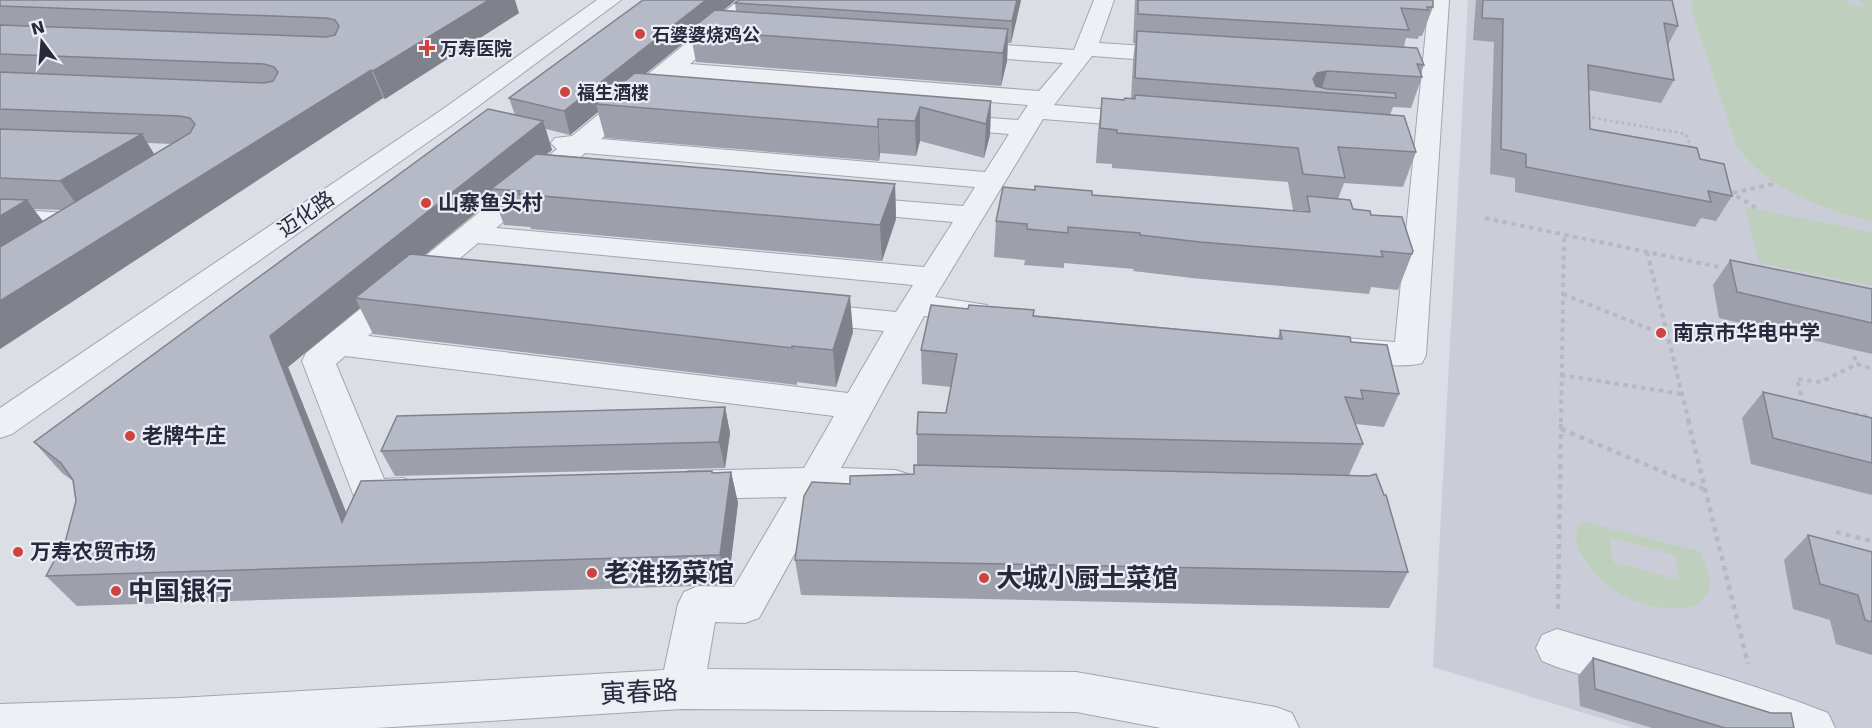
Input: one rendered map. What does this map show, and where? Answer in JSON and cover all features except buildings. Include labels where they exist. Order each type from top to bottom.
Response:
[{"type":"street","name":"迈化路","points":[[0,425],[449,116],[611,0]]},
{"type":"street","points":[[670,84],[713,32],[752,0]]},
{"type":"street","points":[[682,690],[698,604],[745,605],[918,302],[990,196],[1040,108],[1083,53],[1104,0]]},
{"type":"street","points":[[1316,346],[1410,356],[1409,231],[1422,70],[1431,3]]},
{"type":"street","points":[[713,32],[748,35]]},
{"type":"street","points":[[938,47],[1202,56]]},
{"type":"street","points":[[432,492],[372,494],[318,361],[636,96],[670,84],[1040,108],[1163,111]]},
{"type":"street","points":[[920,120],[1040,108]]},
{"type":"street","points":[[449,116],[483,124]]},
{"type":"street","points":[[542,138],[576,146],[990,196]]},
{"type":"street","points":[[539,177],[574,180]]},
{"type":"street","points":[[832,203],[990,196]]},
{"type":"street","points":[[0,217],[98,216],[49,246]]},
{"type":"street","points":[[470,234],[998,314]]},
{"type":"street","points":[[419,277],[455,280]]},
{"type":"street","points":[[775,310],[918,302]]},
{"type":"street","points":[[339,344],[858,407]]},
{"type":"street","points":[[659,486],[815,482],[922,484]]},
{"type":"street","points":[[1557,648],[1758,709],[1812,728]]},
{"type":"street","name":"寅春路","points":[[0,725],[180,719],[682,690],[1076,692],[1276,728]]},
{"type":"path","points":[[1589,106],[1589,117],[1686,134],[1692,153]]},
{"type":"path","points":[[1733,193],[1773,184]]},
{"type":"path","points":[[1724,187],[1759,210]]},
{"type":"path","points":[[1485,218],[1719,267]]},
{"type":"path","points":[[1557,648],[1564,235]]},
{"type":"path","points":[[1647,252],[1758,709]]},
{"type":"path","points":[[1563,294],[1667,336]]},
{"type":"path","points":[[1854,356],[1857,364]]},
{"type":"path","points":[[1811,408],[1802,404],[1797,379],[1821,382],[1857,364],[1872,369]]},
{"type":"path","points":[[1562,375],[1682,394]]},
{"type":"path","points":[[1847,414],[1872,416]]},
{"type":"path","points":[[1561,429],[1705,489]]},
{"type":"path","points":[[1836,532],[1872,541]]},
{"type":"shaded area","name":"南京市华电中学","points":[[1468,0],[1872,0],[1872,728],[1633,728],[1433,667]]},
{"type":"green space","points":[[1693,0],[1842,0],[1865,8],[1860,0],[1872,0],[1872,222],[1834,211],[1796,195],[1763,174],[1748,160],[1736,145],[1693,14],[1691,6]]},
{"type":"green space","points":[[1745,207],[1872,232],[1872,286],[1759,263]]},
{"type":"green space","points":[[1581,521],[1699,551],[1708,572],[1709,587],[1704,598],[1694,605],[1680,609],[1664,608],[1647,605],[1617,592],[1599,578],[1581,554],[1576,532]],"holes":[[[1610,538],[1675,555],[1679,580],[1613,562]]]},
{"type":"place","name":"石婆婆烧鸡公","points":[[640,34]]},
{"type":"place","name":"万寿医院","points":[[427,48]]},
{"type":"place","name":"福生酒楼","points":[[565,92]]},
{"type":"place","name":"山寨鱼头村","points":[[426,203]]},
{"type":"place","name":"南京市华电中学","points":[[1661,333]]},
{"type":"place","name":"老牌牛庄","points":[[130,436]]},
{"type":"place","name":"万寿农贸市场","points":[[18,552]]},
{"type":"place","name":"老淮扬菜馆","points":[[592,573]]},
{"type":"place","name":"大城小厨土菜馆","points":[[984,578]]},
{"type":"place","name":"中国银行","points":[[116,591]]}]
